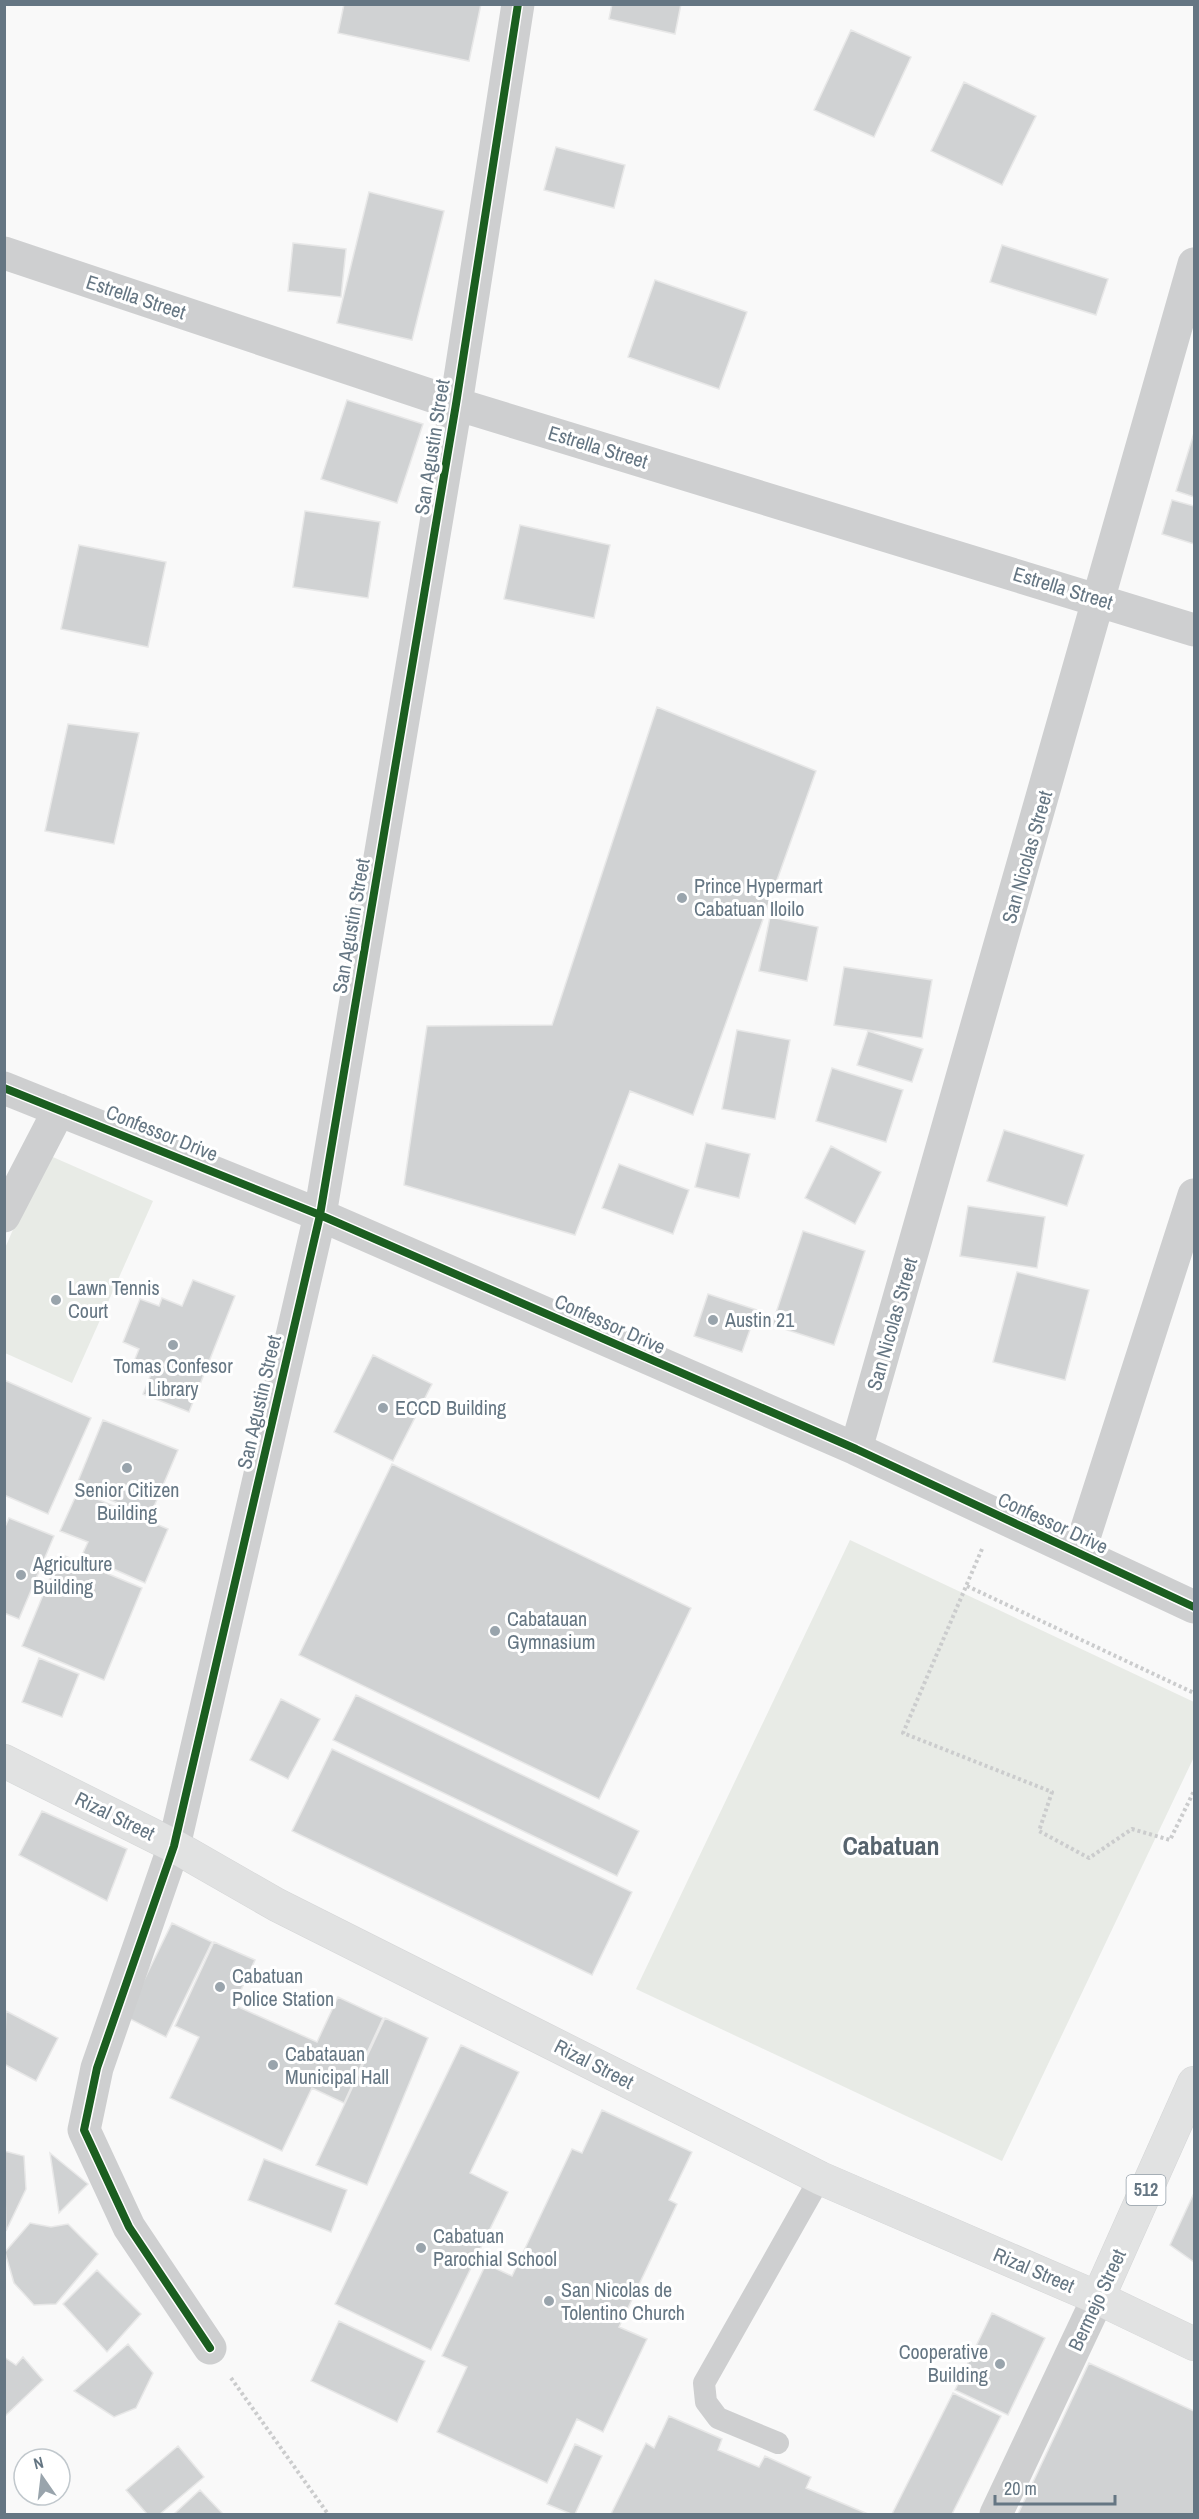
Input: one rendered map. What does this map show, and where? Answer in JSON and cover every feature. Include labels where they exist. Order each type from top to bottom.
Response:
[{"type":"main road","name":"Rizal Street","points":[[4,1761],[174,1845],[277,1905],[820,2178],[1098,2298],[1194,2344]]},
{"type":"main road","name":"Bermejo Street","points":[[1098,2298],[1194,2083]]},
{"type":"street","name":"San Agustin Street","points":[[210,2348],[129,2227],[84,2130],[97,2068],[174,1845],[320,1215],[456,404],[518,4]]},
{"type":"street","name":"Estrella Street","points":[[4,253],[456,404],[1194,630]]},
{"type":"street","name":"San Nicolas Street","points":[[856,1449],[1101,600],[1194,264]]},
{"type":"street","name":"Confessor Drive","points":[[4,1088],[320,1215],[856,1449],[1194,1607]]},
{"type":"street","points":[[4,1216],[59,1110]]},
{"type":"street","points":[[1079,1553],[1194,1195]]},
{"type":"street","name":"Bermejo Street","points":[[996,2514],[1098,2298]]},
{"type":"lane","points":[[778,2443],[718,2418],[706,2402],[704,2383],[820,2178]]},
{"type":"path","points":[[997,1515],[903,1733],[1052,1792],[1039,1831],[1089,1858],[1132,1829],[1170,1840],[1194,1791]]},
{"type":"path","points":[[967,1586],[1194,1693]]},
{"type":"path","points":[[210,2348],[327,2514]]},
{"type":"shaded area","name":"Lawn Tennis Court","points":[[46,1154],[153,1201],[72,1383],[5,1353],[5,1248]]},
{"type":"shaded area","points":[[850,1540],[1194,1702],[1194,1757],[1002,2161],[636,1989]]},
{"type":"building","points":[[344,4],[481,4],[469,61],[338,33]]},
{"type":"building","points":[[612,4],[681,4],[675,34],[609,19]]},
{"type":"building","points":[[851,30],[911,57],[874,137],[814,110]]},
{"type":"building","points":[[964,82],[1036,116],[1002,185],[931,151]]},
{"type":"building","points":[[556,147],[625,165],[614,208],[544,190]]},
{"type":"building","points":[[369,192],[444,211],[412,340],[337,323]]},
{"type":"building","points":[[293,243],[346,249],[341,297],[288,291]]},
{"type":"building","points":[[1002,245],[1108,279],[1096,315],[990,282]]},
{"type":"building","points":[[655,280],[747,312],[719,389],[628,357]]},
{"type":"building","points":[[347,400],[423,424],[397,503],[321,479]]},
{"type":"building","points":[[1194,433],[1194,497],[1176,491]]},
{"type":"building","points":[[1172,500],[1194,506],[1194,544],[1162,534]]},
{"type":"building","points":[[305,511],[380,522],[368,598],[293,587]]},
{"type":"building","points":[[520,525],[610,545],[594,618],[504,599]]},
{"type":"building","points":[[79,545],[166,562],[148,647],[61,629]]},
{"type":"building","name":"Prince Hypermart Cabatuan Iloilo","points":[[657,707],[816,771],[693,1115],[630,1091],[575,1235],[404,1185],[427,1026],[552,1025]]},
{"type":"building","points":[[68,724],[139,733],[114,844],[45,831]]},
{"type":"building","points":[[770,917],[818,927],[807,981],[759,971]]},
{"type":"building","points":[[844,967],[932,980],[922,1038],[834,1025]]},
{"type":"building","points":[[737,1030],[790,1040],[775,1119],[722,1109]]},
{"type":"building","points":[[868,1031],[923,1049],[912,1082],[857,1065]]},
{"type":"building","points":[[832,1068],[903,1090],[886,1142],[816,1121]]},
{"type":"building","points":[[1004,1130],[1084,1155],[1067,1206],[987,1181]]},
{"type":"building","points":[[706,1143],[750,1154],[739,1198],[695,1187]]},
{"type":"building","points":[[831,1146],[881,1172],[855,1224],[805,1198]]},
{"type":"building","points":[[619,1164],[689,1190],[673,1234],[602,1208]]},
{"type":"building","points":[[968,1206],[1045,1217],[1037,1268],[960,1256]]},
{"type":"building","points":[[803,1231],[865,1251],[834,1345],[772,1325]]},
{"type":"building","points":[[1017,1272],[1089,1290],[1065,1380],[993,1362]]},
{"type":"building","name":"Tomas Confesor Library","points":[[193,1280],[235,1296],[189,1412],[143,1394],[154,1367],[135,1359],[139,1349],[123,1342],[140,1299],[159,1306],[162,1298],[182,1306]]},
{"type":"building","points":[[708,1294],[757,1310],[742,1352],[694,1336]]},
{"type":"building","name":"ECCD Building","points":[[373,1355],[432,1384],[393,1461],[334,1432]]},
{"type":"building","points":[[4,1380],[91,1418],[48,1514],[4,1495]]},
{"type":"building","name":"Senior Citizen Building","points":[[103,1420],[178,1450],[150,1516],[76,1486]]},
{"type":"building","name":"Cabatauan Gymnasium","points":[[392,1464],[691,1608],[599,1799],[299,1655]]},
{"type":"building","points":[[78,1491],[168,1529],[145,1583],[82,1555],[88,1542],[60,1531]]},
{"type":"building","name":"Agriculture Building","points":[[9,1518],[54,1536],[19,1619],[4,1613],[4,1529]]},
{"type":"building","points":[[60,1554],[142,1588],[104,1680],[22,1646]]},
{"type":"building","points":[[39,1658],[79,1674],[62,1717],[22,1702]]},
{"type":"building","points":[[356,1695],[639,1831],[617,1876],[333,1740]]},
{"type":"building","points":[[281,1699],[320,1719],[288,1779],[250,1760]]},
{"type":"building","points":[[332,1749],[632,1892],[592,1975],[292,1831]]},
{"type":"building","points":[[42,1811],[127,1849],[107,1901],[19,1855]]},
{"type":"building","points":[[172,1923],[212,1942],[166,2037],[126,2017]]},
{"type":"building","name":"Cabatauan Municipal Hall","points":[[214,1942],[255,1960],[234,2005],[317,2042],[338,1997],[383,2018],[344,2103],[312,2088],[282,2151],[170,2098],[199,2037],[175,2026]]},
{"type":"building","points":[[6,2011],[58,2038],[36,2081],[4,2064]]},
{"type":"building","points":[[385,2018],[428,2038],[367,2185],[316,2165]]},
{"type":"building","name":"Cabatuan Parochial School","points":[[461,2045],[519,2072],[470,2173],[508,2192],[431,2350],[335,2304]]},
{"type":"building","name":"San Nicolas de Tolentino Church","points":[[602,2110],[692,2152],[669,2200],[677,2204],[619,2327],[647,2339],[603,2432],[577,2419],[547,2483],[437,2432],[467,2367],[442,2356],[486,2264],[512,2276],[572,2149],[582,2153]]},
{"type":"building","points":[[4,2151],[24,2156],[26,2189],[6,2231]]},
{"type":"building","points":[[50,2153],[88,2184],[59,2213]]},
{"type":"building","points":[[264,2159],[347,2190],[331,2232],[248,2200]]},
{"type":"building","points":[[1194,2193],[1194,2262],[1170,2245]]},
{"type":"building","points":[[30,2223],[51,2227],[68,2224],[98,2254],[56,2304],[34,2305],[14,2283],[5,2252]]},
{"type":"building","points":[[97,2270],[141,2314],[107,2352],[63,2304]]},
{"type":"building","name":"Cooperative Building","points":[[992,2313],[1045,2338],[1008,2415],[955,2390]]},
{"type":"building","points":[[339,2321],[425,2361],[397,2422],[311,2381]]},
{"type":"building","points":[[128,2344],[153,2373],[136,2408],[114,2417],[74,2391]]},
{"type":"building","points":[[4,2357],[16,2365],[23,2357],[43,2380],[4,2417]]},
{"type":"building","points":[[1089,2363],[1194,2411],[1194,2514],[1018,2514]]},
{"type":"building","points":[[953,2393],[1001,2416],[952,2514],[892,2514]]},
{"type":"building","points":[[669,2416],[722,2439],[718,2450],[759,2467],[765,2456],[811,2477],[806,2488],[868,2514],[611,2514],[646,2443],[654,2448]]},
{"type":"building","points":[[575,2444],[602,2456],[575,2514],[571,2514],[547,2504]]},
{"type":"building","points":[[178,2446],[204,2477],[160,2514],[147,2514],[126,2490]]},
{"type":"building","points":[[200,2490],[223,2514],[174,2514]]},
{"type":"cycle path","points":[[210,2348],[129,2227],[84,2130],[97,2068],[174,1846],[320,1215],[456,404],[518,4]]},
{"type":"cycle path","points":[[4,1088],[320,1215],[856,1449],[1194,1607]]},
{"type":"place","name":"Prince Hypermart Cabatuan Iloilo","points":[[682,898]]},
{"type":"place","name":"Lawn Tennis Court","points":[[56,1300]]},
{"type":"place","name":"Austin 21","points":[[713,1320]]},
{"type":"place","name":"Tomas Confesor Library","points":[[173,1345]]},
{"type":"place","name":"ECCD Building","points":[[383,1408]]},
{"type":"place","name":"Senior Citizen Building","points":[[127,1468]]},
{"type":"place","name":"Agriculture Building","points":[[21,1575]]},
{"type":"place","name":"Cabatauan Gymnasium","points":[[495,1631]]},
{"type":"place","name":"Cabatuan Police Station","points":[[220,1987]]},
{"type":"place","name":"Cabatauan Municipal Hall","points":[[273,2065]]},
{"type":"place","name":"Cabatuan Parochial School","points":[[421,2248]]},
{"type":"place","name":"San Nicolas de Tolentino Church","points":[[549,2301]]},
{"type":"place","name":"Cooperative Building","points":[[1000,2364]]},
{"type":"district","name":"Cabatuan","points":[[891,1846]]}]
